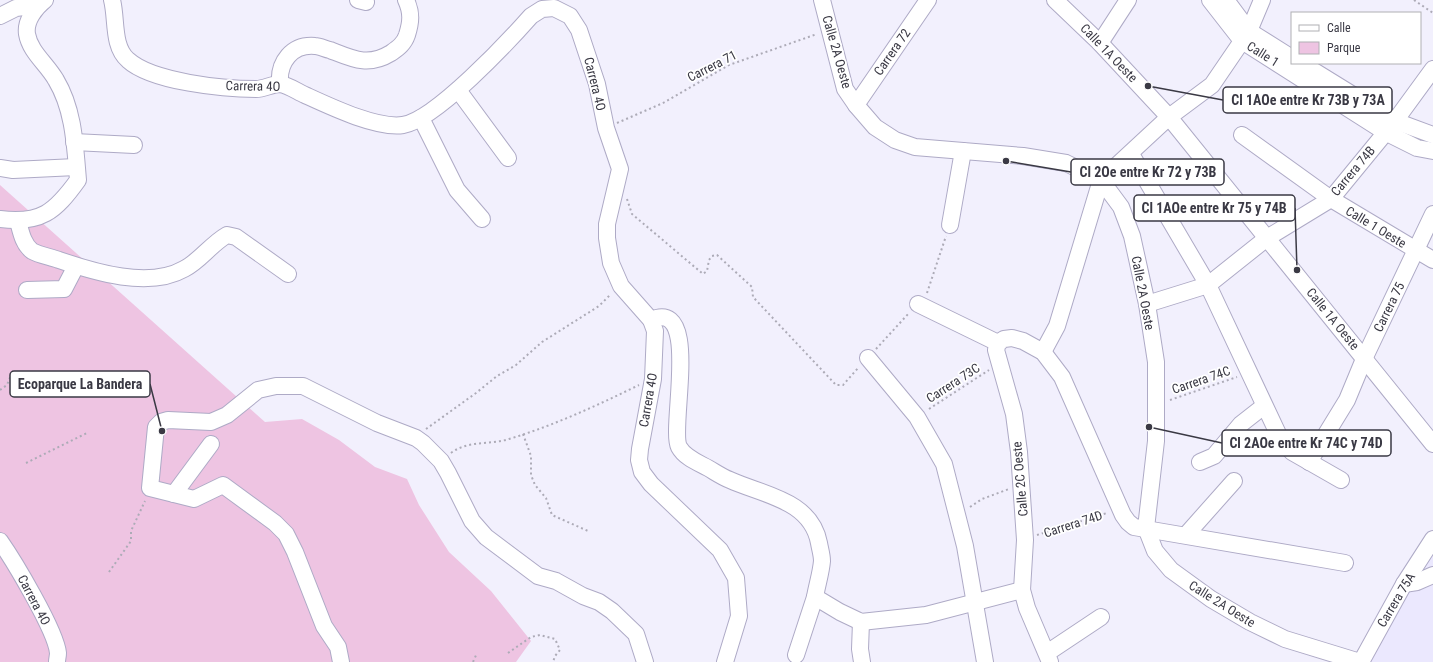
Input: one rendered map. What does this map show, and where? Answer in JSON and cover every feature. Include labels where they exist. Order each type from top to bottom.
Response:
[{"type":"street","name":"Carrera 4O","points":[[112,0],[120,49],[127,60],[139,68],[182,82],[257,89],[280,84],[340,111],[381,123],[403,125],[421,118],[458,90],[531,16],[542,9],[554,8],[570,16],[582,37],[597,84],[606,128],[620,169],[607,224],[607,238],[611,263],[621,286],[651,320],[655,331],[652,379],[639,460],[642,472],[667,501],[720,550],[736,578],[739,616],[725,662]]},
{"type":"street","points":[[280,84],[279,76],[282,62],[290,52],[302,47],[316,46],[360,61],[374,60],[394,51],[405,42],[410,27],[411,14],[406,0]]},
{"type":"street","name":"Calle 2A Oeste","points":[[822,0],[845,89],[875,127],[895,140],[914,147],[1023,156],[1066,163],[1100,180],[1121,207],[1132,236],[1156,362],[1156,441],[1146,528],[1155,551],[1172,570],[1211,599],[1250,622],[1285,639],[1360,662]]},
{"type":"street","name":"Carrera 72","points":[[856,104],[928,0]]},
{"type":"street","name":"Calle 1A Oeste","points":[[1055,0],[1100,43],[1169,117],[1433,444]]},
{"type":"street","points":[[1100,43],[1128,0]]},
{"type":"street","name":"Calle 1","points":[[1210,0],[1246,36],[1390,127],[1433,135]]},
{"type":"street","name":"Calle 1","points":[[1226,0],[1246,36],[1291,58]]},
{"type":"street","points":[[1042,352],[1057,326],[1100,180],[1131,154],[1169,117],[1212,85],[1246,36],[1262,0]]},
{"type":"street","points":[[0,16],[16,8],[42,2]]},
{"type":"street","points":[[0,219],[18,221],[30,219],[50,211],[61,203],[78,180],[74,142],[68,108],[63,93],[56,79],[30,44],[27,32],[28,22],[42,2]]},
{"type":"street","name":"Calle 1","points":[[1302,64],[1417,148],[1433,151]]},
{"type":"street","name":"Carrera 74B","points":[[1146,304],[1208,285],[1267,238],[1330,199],[1390,127],[1433,69]]},
{"type":"street","points":[[458,90],[508,158]]},
{"type":"street","points":[[421,118],[457,190],[482,219]]},
{"type":"street","name":"Calle 1 Oeste","points":[[1242,134],[1330,199],[1433,260]]},
{"type":"street","points":[[74,142],[134,145]]},
{"type":"street","points":[[950,225],[963,150]]},
{"type":"street","points":[[1131,154],[1208,285],[1280,438],[1292,452],[1341,480]]},
{"type":"street","points":[[0,168],[13,170],[76,167]]},
{"type":"street","name":"Carrera 75","points":[[1309,462],[1347,400],[1364,358],[1433,214]]},
{"type":"street","points":[[18,221],[24,242],[33,251],[92,271],[131,277],[159,278],[184,269],[227,234],[236,237],[288,274]]},
{"type":"street","points":[[27,290],[64,289],[76,266]]},
{"type":"street","points":[[918,304],[998,344],[1004,338],[1012,338],[1042,352],[1062,377],[1121,509],[1128,522],[1134,527],[1345,563]]},
{"type":"street","points":[[651,320],[660,316],[669,319],[676,326],[680,339],[680,387],[676,435],[680,448],[689,458],[730,480],[786,501],[806,517],[817,535],[822,560],[815,597],[796,655]]},
{"type":"street","name":"Calle 2C Oeste","points":[[998,344],[996,350],[1014,414],[1021,484],[1025,540],[1022,590],[1027,608],[1048,658]]},
{"type":"street","points":[[868,358],[917,417],[944,464],[956,516],[965,546],[985,662]]},
{"type":"street","points":[[341,662],[338,647],[324,626],[295,552],[286,534],[281,529],[223,484],[194,499],[150,488],[156,427],[161,422],[168,420],[211,422],[227,415],[258,390],[276,386],[303,386],[377,423],[416,438],[424,443],[441,461],[472,521],[486,537],[538,576],[556,581],[599,602],[612,611],[636,634],[645,662]]},
{"type":"street","points":[[1200,462],[1214,456],[1241,424],[1264,406]]},
{"type":"street","points":[[174,494],[211,444]]},
{"type":"street","points":[[1186,535],[1234,481]]},
{"type":"street","name":"Carrera 75A","points":[[1360,662],[1404,584],[1433,539]]},
{"type":"street","name":"Carrera 4O","points":[[0,541],[10,556],[50,629],[58,652],[56,662]]},
{"type":"street","points":[[1404,584],[1417,582],[1433,575]]},
{"type":"street","points":[[815,597],[840,612],[861,622],[926,614],[974,604],[1022,590]]},
{"type":"street","points":[[1048,658],[1101,617]]},
{"type":"street","points":[[861,622],[860,649],[862,662]]},
{"type":"path","points":[[1414,0],[1433,14]]},
{"type":"path","name":"Carrera 71","points":[[606,128],[663,102],[729,65],[830,29]]},
{"type":"path","points":[[626,197],[632,214],[702,274],[707,271],[712,256],[717,255],[752,287],[753,298],[836,386],[843,385],[928,292],[950,225]]},
{"type":"path","points":[[416,438],[434,422],[476,393],[497,376],[516,365],[542,342],[598,306],[621,286]]},
{"type":"path","name":"Carrera 73C","points":[[917,417],[1000,363]]},
{"type":"path","name":"Carrera 74C","points":[[1157,405],[1250,372]]},
{"type":"path","points":[[0,390],[7,385],[11,375]]},
{"type":"path","points":[[441,461],[460,446],[508,440],[570,418],[652,379]]},
{"type":"path","points":[[26,463],[87,433]]},
{"type":"path","points":[[523,434],[531,456],[531,475],[535,485],[546,498],[552,515],[588,531]]},
{"type":"path","points":[[110,572],[131,541],[131,531],[143,506],[150,484]]},
{"type":"path","points":[[956,516],[982,499],[1021,484]]},
{"type":"path","name":"Carrera 74D","points":[[1025,540],[1121,509]]},
{"type":"path","points":[[508,653],[531,637],[540,635],[555,639],[560,650],[555,656],[553,662]]},
{"type":"path","points":[[473,662],[477,653]]},
{"type":"shaded area","points":[[1433,539],[1433,662],[1361,662]]},
{"type":"green space","points":[[0,185],[265,422],[302,419],[339,440],[375,467],[407,479],[419,505],[449,552],[491,591],[531,641],[516,662],[0,662]]},
{"type":"place","name":"Cl 1AOe entre Kr 73B y 73A","points":[[1148,86]]},
{"type":"place","name":"Cl 2Oe entre Kr 72 y 73B","points":[[1006,161]]},
{"type":"place","name":"Cl 1AOe entre Kr 75 y 74B","points":[[1297,270]]},
{"type":"place","name":"Cl 2AOe entre Kr 74C y 74D","points":[[1149,427]]},
{"type":"place","name":"Ecoparque La Bandera","points":[[162,431]]}]
